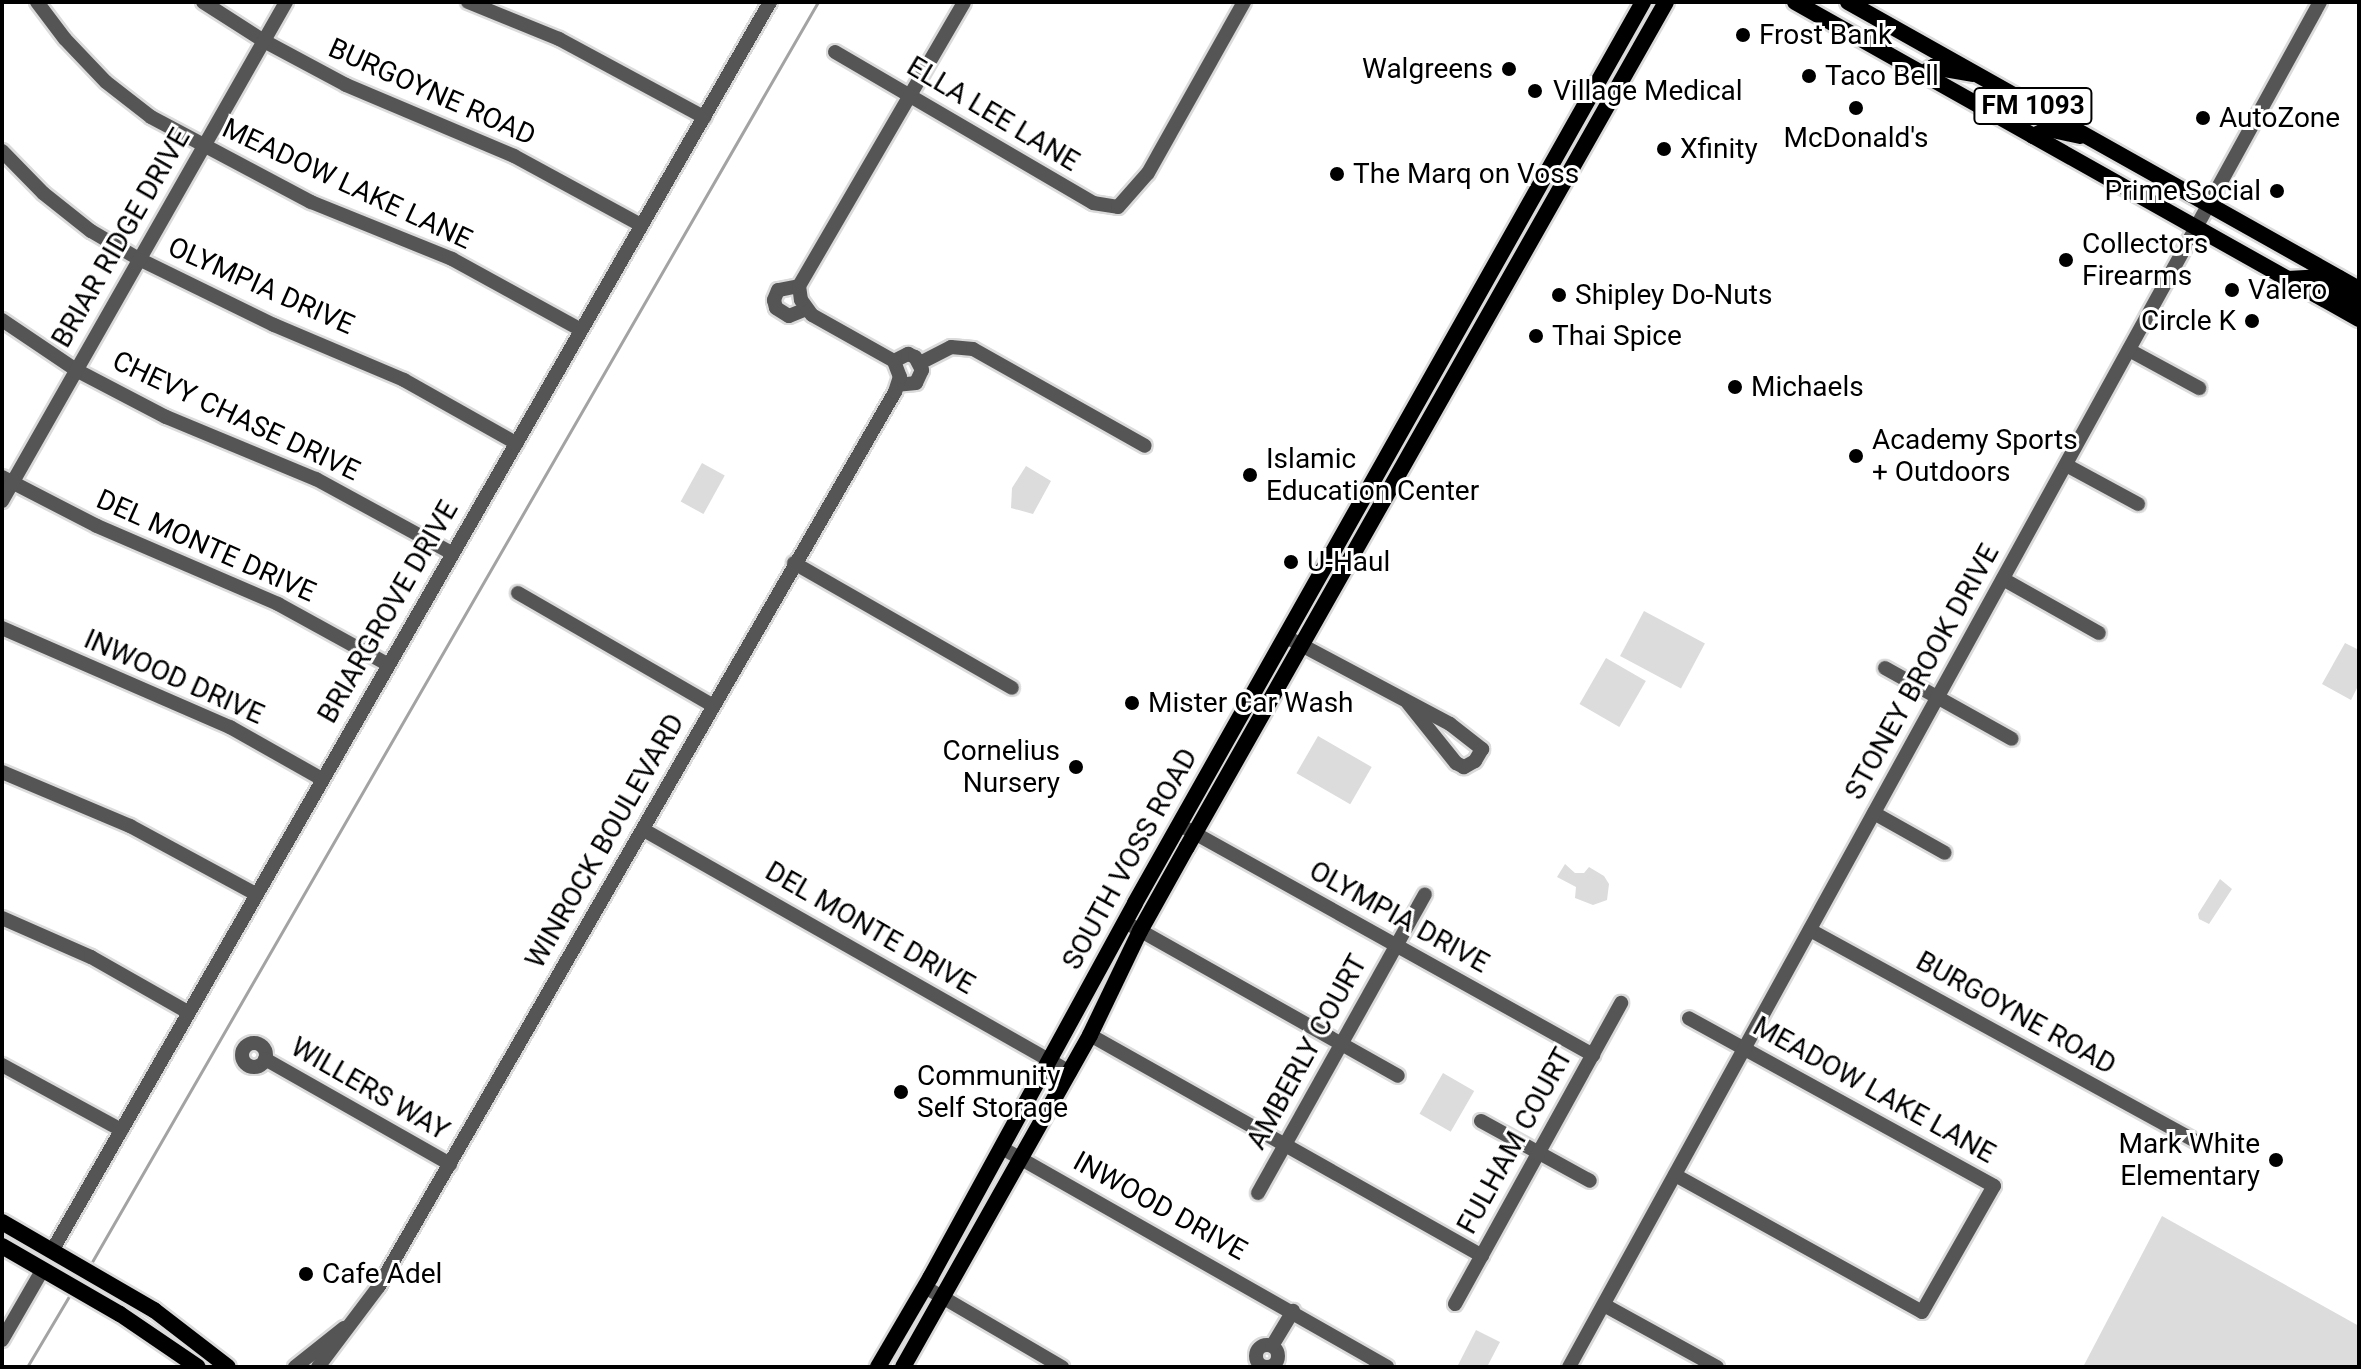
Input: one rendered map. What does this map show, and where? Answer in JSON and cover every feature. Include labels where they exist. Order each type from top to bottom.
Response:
[{"type":"main road","name":"SOUTH VOSS ROAD","points":[[903,1367],[1090,1035],[1187,829],[1286,636],[1643,2]]},
{"type":"main road","name":"FM 1093","points":[[1795,2],[2359,319]]},
{"type":"main road","name":"FM 1093","points":[[1848,2],[2359,289]]},
{"type":"main road","name":"SOUTH VOSS ROAD","points":[[878,1367],[1125,922],[1302,645],[1666,3]]},
{"type":"main road","points":[[1890,55],[1927,62],[1942,54]]},
{"type":"main road","points":[[1922,74],[1937,67],[1977,74]]},
{"type":"main road","points":[[1600,77],[1617,87]]},
{"type":"main road","points":[[2002,119],[2036,122],[2047,114]]},
{"type":"main road","points":[[2033,136],[2048,129],[2089,137]]},
{"type":"main road","points":[[1535,193],[1553,204]]},
{"type":"main road","points":[[2287,279],[2310,278],[2326,283],[2339,278]]},
{"type":"main road","points":[[2317,295],[2336,292],[2359,303]]},
{"type":"main road","points":[[1469,309],[1488,320]]},
{"type":"main road","points":[[1408,419],[1427,429]]},
{"type":"main road","points":[[1349,523],[1366,533]]},
{"type":"main road","points":[[975,1196],[995,1207]]},
{"type":"main road","points":[[2,1222],[100,1275],[192,1337],[228,1367]]},
{"type":"main road","points":[[2,1246],[120,1314],[198,1367]]},
{"type":"main road","points":[[120,1314],[138,1312],[160,1327],[192,1337]]},
{"type":"street","name":"MEADOW LAKE LANE","points":[[37,2],[65,39],[106,82],[151,117],[311,202],[452,259],[581,330]]},
{"type":"street","name":"BURGOYNE ROAD","points":[[203,2],[264,41],[346,85],[514,156],[641,225]]},
{"type":"street","name":"BRIAR RIDGE DRIVE","points":[[2,501],[7,480],[76,370],[286,2]]},
{"type":"street","points":[[468,2],[559,39],[704,117]]},
{"type":"street","points":[[751,2],[768,6]]},
{"type":"street","points":[[898,385],[898,368],[894,361],[806,309],[799,286],[964,2]]},
{"type":"street","name":"ELLA LEE LANE","points":[[835,52],[1093,203],[1118,207],[1148,173],[1244,2]]},
{"type":"street","name":"STONEY BROOK DRIVE","points":[[1569,1367],[2320,2]]},
{"type":"street","name":"BRIARGROVE DRIVE","points":[[53,1249],[768,6]]},
{"type":"street","name":"OLYMPIA DRIVE","points":[[2,151],[43,193],[91,231],[139,259],[274,325],[404,380],[516,443]]},
{"type":"street","points":[[799,286],[778,290],[774,300],[776,308],[789,316],[806,309]]},
{"type":"street","name":"CHEVY CHASE DRIVE","points":[[2,320],[76,370],[166,417],[316,479],[452,553]]},
{"type":"street","points":[[894,361],[908,354],[920,363],[951,347],[973,349],[1145,446]]},
{"type":"street","points":[[2129,350],[2199,388]]},
{"type":"street","name":"WINROCK BOULEVARD","points":[[318,1367],[379,1286],[898,385],[916,383],[921,376],[920,363]]},
{"type":"street","points":[[2066,465],[2138,504]]},
{"type":"street","name":"DEL MONTE DRIVE","points":[[7,480],[97,526],[278,604],[387,664]]},
{"type":"street","points":[[794,563],[1012,688]]},
{"type":"street","points":[[2003,579],[2099,633]]},
{"type":"street","points":[[518,593],[712,705]]},
{"type":"street","name":"INWOOD DRIVE","points":[[2,628],[230,727],[322,779]]},
{"type":"street","points":[[1286,636],[1450,724],[1482,749],[1472,764],[1460,765],[1408,703]]},
{"type":"street","points":[[1885,668],[2012,739]]},
{"type":"street","points":[[2,772],[130,826],[256,894]]},
{"type":"street","points":[[1874,813],[1945,853]]},
{"type":"street","name":"OLYMPIA DRIVE","points":[[1187,829],[1593,1055]]},
{"type":"street","name":"DEL MONTE DRIVE","points":[[644,830],[1070,1072]]},
{"type":"street","name":"AMBERLY COURT","points":[[1258,1193],[1425,894]]},
{"type":"street","points":[[2,918],[91,957],[188,1012]]},
{"type":"street","points":[[1125,922],[1398,1076]]},
{"type":"street","name":"BURGOYNE ROAD","points":[[1810,930],[2197,1142]]},
{"type":"street","name":"FULHAM COURT","points":[[1455,1304],[1621,1003]]},
{"type":"street","name":"MEADOW LAKE LANE","points":[[1675,1175],[1922,1312],[1994,1186],[1689,1018]]},
{"type":"street","points":[[1090,1035],[1482,1256]]},
{"type":"street","name":"WILLERS WAY","points":[[265,1059],[450,1164]]},
{"type":"street","points":[[2,1065],[121,1130]]},
{"type":"street","points":[[1481,1121],[1590,1181]]},
{"type":"street","name":"INWOOD DRIVE","points":[[1002,1148],[1387,1367]]},
{"type":"street","points":[[2,1340],[49,1272]]},
{"type":"street","points":[[925,1287],[1062,1367]]},
{"type":"street","points":[[1604,1305],[1717,1367]]},
{"type":"street","points":[[1272,1346],[1293,1311]]},
{"type":"street","name":"WINROCK BOULEVARD","points":[[295,1367],[354,1321]]},
{"type":"shaded area","points":[[702,463],[725,476],[703,514],[681,501]]},
{"type":"shaded area","points":[[1026,466],[1051,481],[1033,514],[1011,508],[1012,488]]},
{"type":"shaded area","points":[[1644,611],[1705,643],[1681,688],[1620,656]]},
{"type":"shaded area","points":[[2345,643],[2359,650],[2359,684],[2351,700],[2322,684]]},
{"type":"shaded area","points":[[1606,658],[1646,681],[1619,727],[1580,704]]},
{"type":"shaded area","points":[[1318,736],[1372,767],[1350,804],[1296,773]]},
{"type":"shaded area","points":[[1565,864],[1575,873],[1584,873],[1589,867],[1604,876],[1609,884],[1607,900],[1593,905],[1575,898],[1576,887],[1557,877]]},
{"type":"shaded area","points":[[2220,879],[2232,889],[2209,924],[2199,919],[2198,914]]},
{"type":"shaded area","points":[[1443,1073],[1474,1091],[1451,1132],[1420,1114]]},
{"type":"shaded area","points":[[2162,1216],[2359,1326],[2359,1367],[2083,1367]]},
{"type":"shaded area","points":[[1476,1330],[1500,1342],[1487,1367],[1457,1367]]},
{"type":"waterway","points":[[89,1267],[818,2]]},
{"type":"waterway","points":[[27,1367],[71,1293]]},
{"type":"place","name":"Frost Bank","points":[[1743,35]]},
{"type":"place","name":"Walgreens","points":[[1509,69]]},
{"type":"place","name":"Taco Bell","points":[[1809,76]]},
{"type":"place","name":"Village Medical","points":[[1535,91]]},
{"type":"place","name":"McDonald's","points":[[1856,108]]},
{"type":"place","name":"AutoZone","points":[[2203,118]]},
{"type":"place","name":"Xfinity","points":[[1664,149]]},
{"type":"place","name":"The Marq on Voss","points":[[1337,174]]},
{"type":"place","name":"Prime Social","points":[[2277,191]]},
{"type":"place","name":"Collectors Firearms","points":[[2066,260]]},
{"type":"place","name":"Valero","points":[[2232,290]]},
{"type":"place","name":"Shipley Do-Nuts","points":[[1559,295]]},
{"type":"place","name":"Circle K","points":[[2252,321]]},
{"type":"place","name":"Thai Spice","points":[[1536,336]]},
{"type":"place","name":"Michaels","points":[[1735,387]]},
{"type":"place","name":"Academy Sports + Outdoors","points":[[1856,456]]},
{"type":"place","name":"Islamic Education Center","points":[[1250,475]]},
{"type":"place","name":"U-Haul","points":[[1291,562]]},
{"type":"place","name":"Mister Car Wash","points":[[1132,703]]},
{"type":"place","name":"Cornelius Nursery","points":[[1076,767]]},
{"type":"place","name":"Community Self Storage","points":[[901,1092]]},
{"type":"place","name":"Mark White Elementary","points":[[2276,1160]]},
{"type":"place","name":"Cafe Adel","points":[[306,1274]]}]
